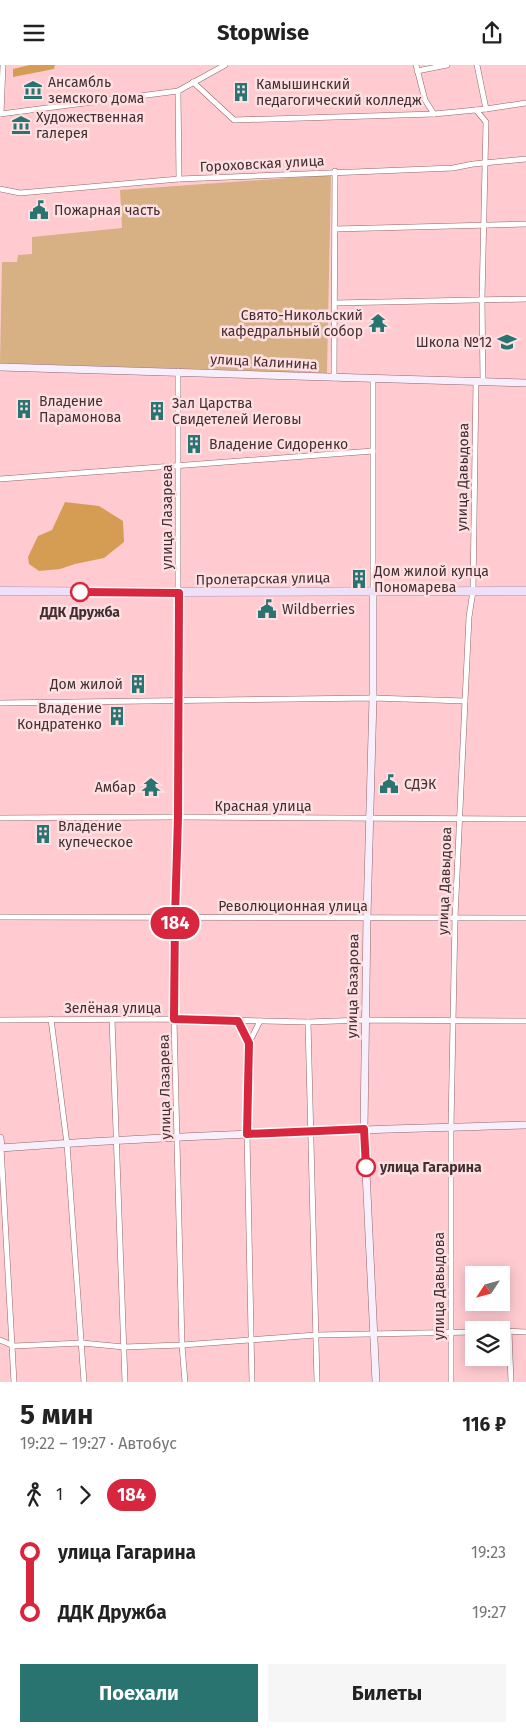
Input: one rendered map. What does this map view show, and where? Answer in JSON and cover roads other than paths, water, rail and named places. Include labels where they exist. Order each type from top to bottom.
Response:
[{"type":"main road","name":"улица Калинина","points":[[0,367],[526,383]]},
{"type":"main road","name":"Пролетарская улица","points":[[0,591],[179,593],[526,591]]},
{"type":"main road","name":"улица Базарова","points":[[373,591],[373,698],[364,1129],[376,1382]]},
{"type":"main road","points":[[0,1138],[1,1148],[117,1139],[364,1129],[526,1125]]},
{"type":"street","points":[[3,65],[1,114],[178,91],[225,65]]},
{"type":"street","points":[[416,65],[425,100],[434,114]]},
{"type":"street","points":[[417,71],[447,65]]},
{"type":"street","points":[[477,65],[486,109]]},
{"type":"street","points":[[193,83],[234,120],[434,114],[526,103]]},
{"type":"street","points":[[178,91],[179,179]]},
{"type":"street","name":"улица Давыдова","points":[[451,1382],[451,1127],[455,918],[458,818],[469,617],[473,591],[486,163],[486,122],[476,110]]},
{"type":"street","name":"Гороховская улица","points":[[0,189],[20,193],[179,179],[453,167],[526,159]]},
{"type":"street","points":[[334,378],[336,171]]},
{"type":"street","points":[[335,229],[526,224]]},
{"type":"street","points":[[335,303],[526,299]]},
{"type":"street","name":"улица Лазарева","points":[[178,371],[179,701],[174,1019],[182,1345],[185,1382]]},
{"type":"street","points":[[373,379],[373,591]]},
{"type":"street","points":[[0,479],[178,464],[373,451]]},
{"type":"street","points":[[0,703],[373,698],[465,701]]},
{"type":"street","name":"Красная улица","points":[[0,818],[526,819]]},
{"type":"street","name":"Революционная улица","points":[[0,917],[526,919]]},
{"type":"street","points":[[51,1019],[67,1144],[84,1382]]},
{"type":"street","points":[[112,1019],[125,1382]]},
{"type":"street","name":"Зелёная улица","points":[[0,1020],[526,1021]]},
{"type":"street","points":[[238,1021],[249,1043]]},
{"type":"street","points":[[252,1382],[247,1134],[249,1043],[260,1021]]},
{"type":"street","points":[[308,1022],[317,1382]]},
{"type":"street","points":[[1,1148],[14,1346],[14,1382]]},
{"type":"street","points":[[510,1331],[526,1331]]},
{"type":"street","points":[[0,1340],[14,1346],[82,1343],[124,1347],[182,1345],[316,1335],[465,1332]]},
{"type":"street","points":[[510,1356],[511,1382]]},
{"type":"place","name":"Ансамбль земского дома","points":[[33,90]]},
{"type":"place","name":"Камышинский педагогический колледж","points":[[241,92]]},
{"type":"place","name":"Художественная галерея","points":[[21,125]]},
{"type":"place","name":"Пожарная часть","points":[[39,210]]},
{"type":"place","name":"Свято-Никольский кафедральный собор","points":[[378,323]]},
{"type":"place","name":"Школа №12","points":[[507,342]]},
{"type":"place","name":"Владение Парамонова","points":[[24,409]]},
{"type":"place","name":"Зал Царства Свидетелей Иеговы","points":[[157,411]]},
{"type":"place","name":"Владение Сидоренко","points":[[194,444]]},
{"type":"place","name":"Дом жилой купца Пономарева","points":[[359,579]]},
{"type":"place","name":"ДДК Дружба","points":[[80,592]]},
{"type":"place","name":"Wildberries","points":[[267,609]]},
{"type":"place","name":"Дом жилой","points":[[138,684]]},
{"type":"place","name":"Владение Кондратенко","points":[[117,716]]},
{"type":"place","name":"СДЭК","points":[[389,784]]},
{"type":"place","name":"Амбар","points":[[151,787]]},
{"type":"place","name":"Владение купеческое","points":[[43,834]]},
{"type":"place","name":"улица Гагарина","points":[[366,1167]]}]
